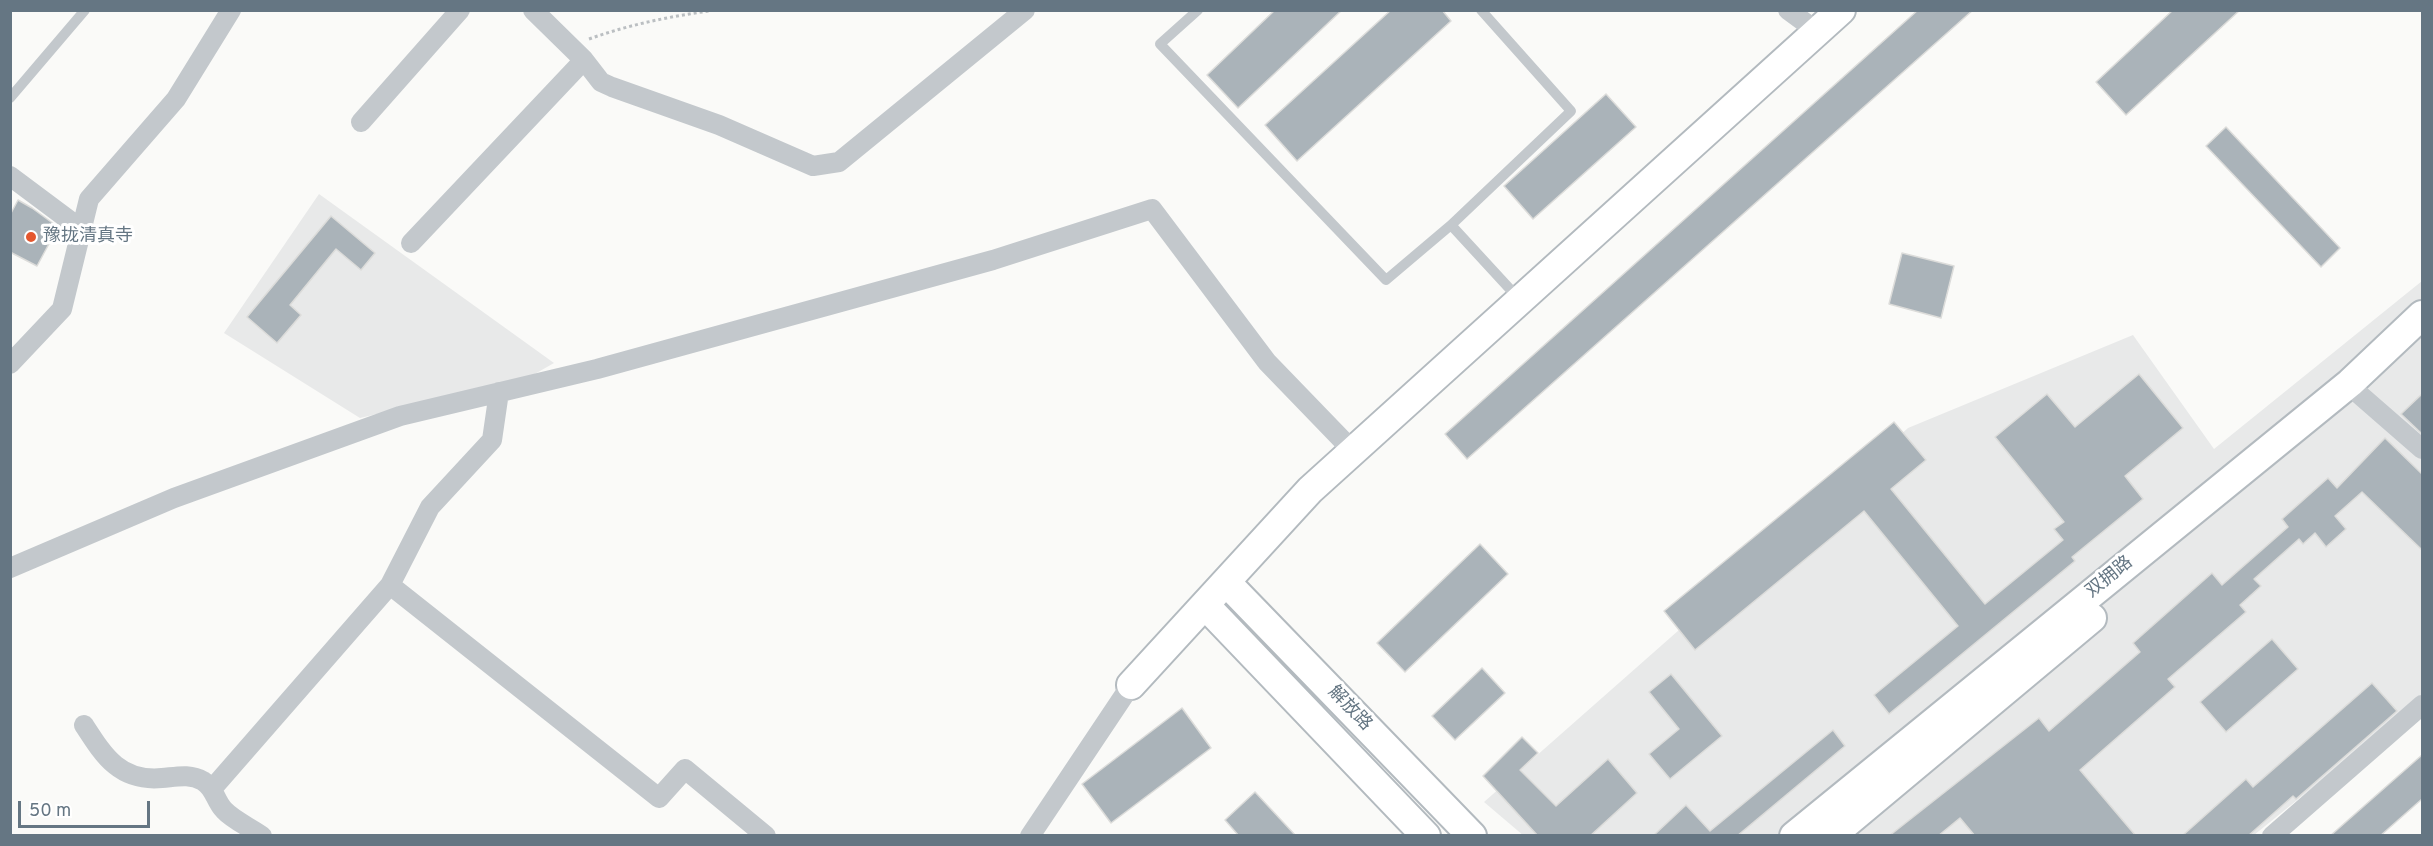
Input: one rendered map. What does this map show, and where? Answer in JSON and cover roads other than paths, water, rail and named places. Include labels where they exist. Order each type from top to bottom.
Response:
[{"type":"street","points":[[10,364],[62,309],[89,199],[176,99],[231,10]]},
{"type":"street","points":[[361,122],[460,10]]},
{"type":"street","points":[[533,10],[570,45],[601,82],[719,125],[813,166],[838,162],[1025,10]]},
{"type":"street","points":[[1788,10],[1818,32]]},
{"type":"street","points":[[1030,836],[1131,685],[1310,490],[1841,10]]},
{"type":"street","points":[[411,243],[584,60]]},
{"type":"street","points":[[10,176],[81,229]]},
{"type":"street","points":[[10,568],[174,498],[400,416],[597,369],[993,260],[1152,209],[1267,362],[1353,451]]},
{"type":"street","name":"双拥路","points":[[1794,836],[2350,383],[2422,315]]},
{"type":"street","name":"双拥路","points":[[1831,836],[2360,395],[2422,337]]},
{"type":"street","points":[[212,789],[390,585],[430,507],[492,441],[499,392]]},
{"type":"street","points":[[2360,395],[2422,448]]},
{"type":"street","name":"解放路","points":[[1226,582],[1472,836]]},
{"type":"street","points":[[390,585],[658,798],[685,769],[766,836]]},
{"type":"street","name":"解放路","points":[[1205,605],[1426,836]]},
{"type":"street","points":[[2272,836],[2422,705]]},
{"type":"street","points":[[84,725],[105,758],[128,774],[146,779],[182,776],[202,780],[212,789],[224,810],[262,836]]},
{"type":"lane","points":[[10,98],[85,10]]},
{"type":"lane","points":[[1198,10],[1160,44],[1386,280],[1451,225],[1571,111],[1481,10]]},
{"type":"lane","points":[[1451,225],[1520,300]]},
{"type":"place","name":"豫拢清真寺","points":[[31,237]]}]
